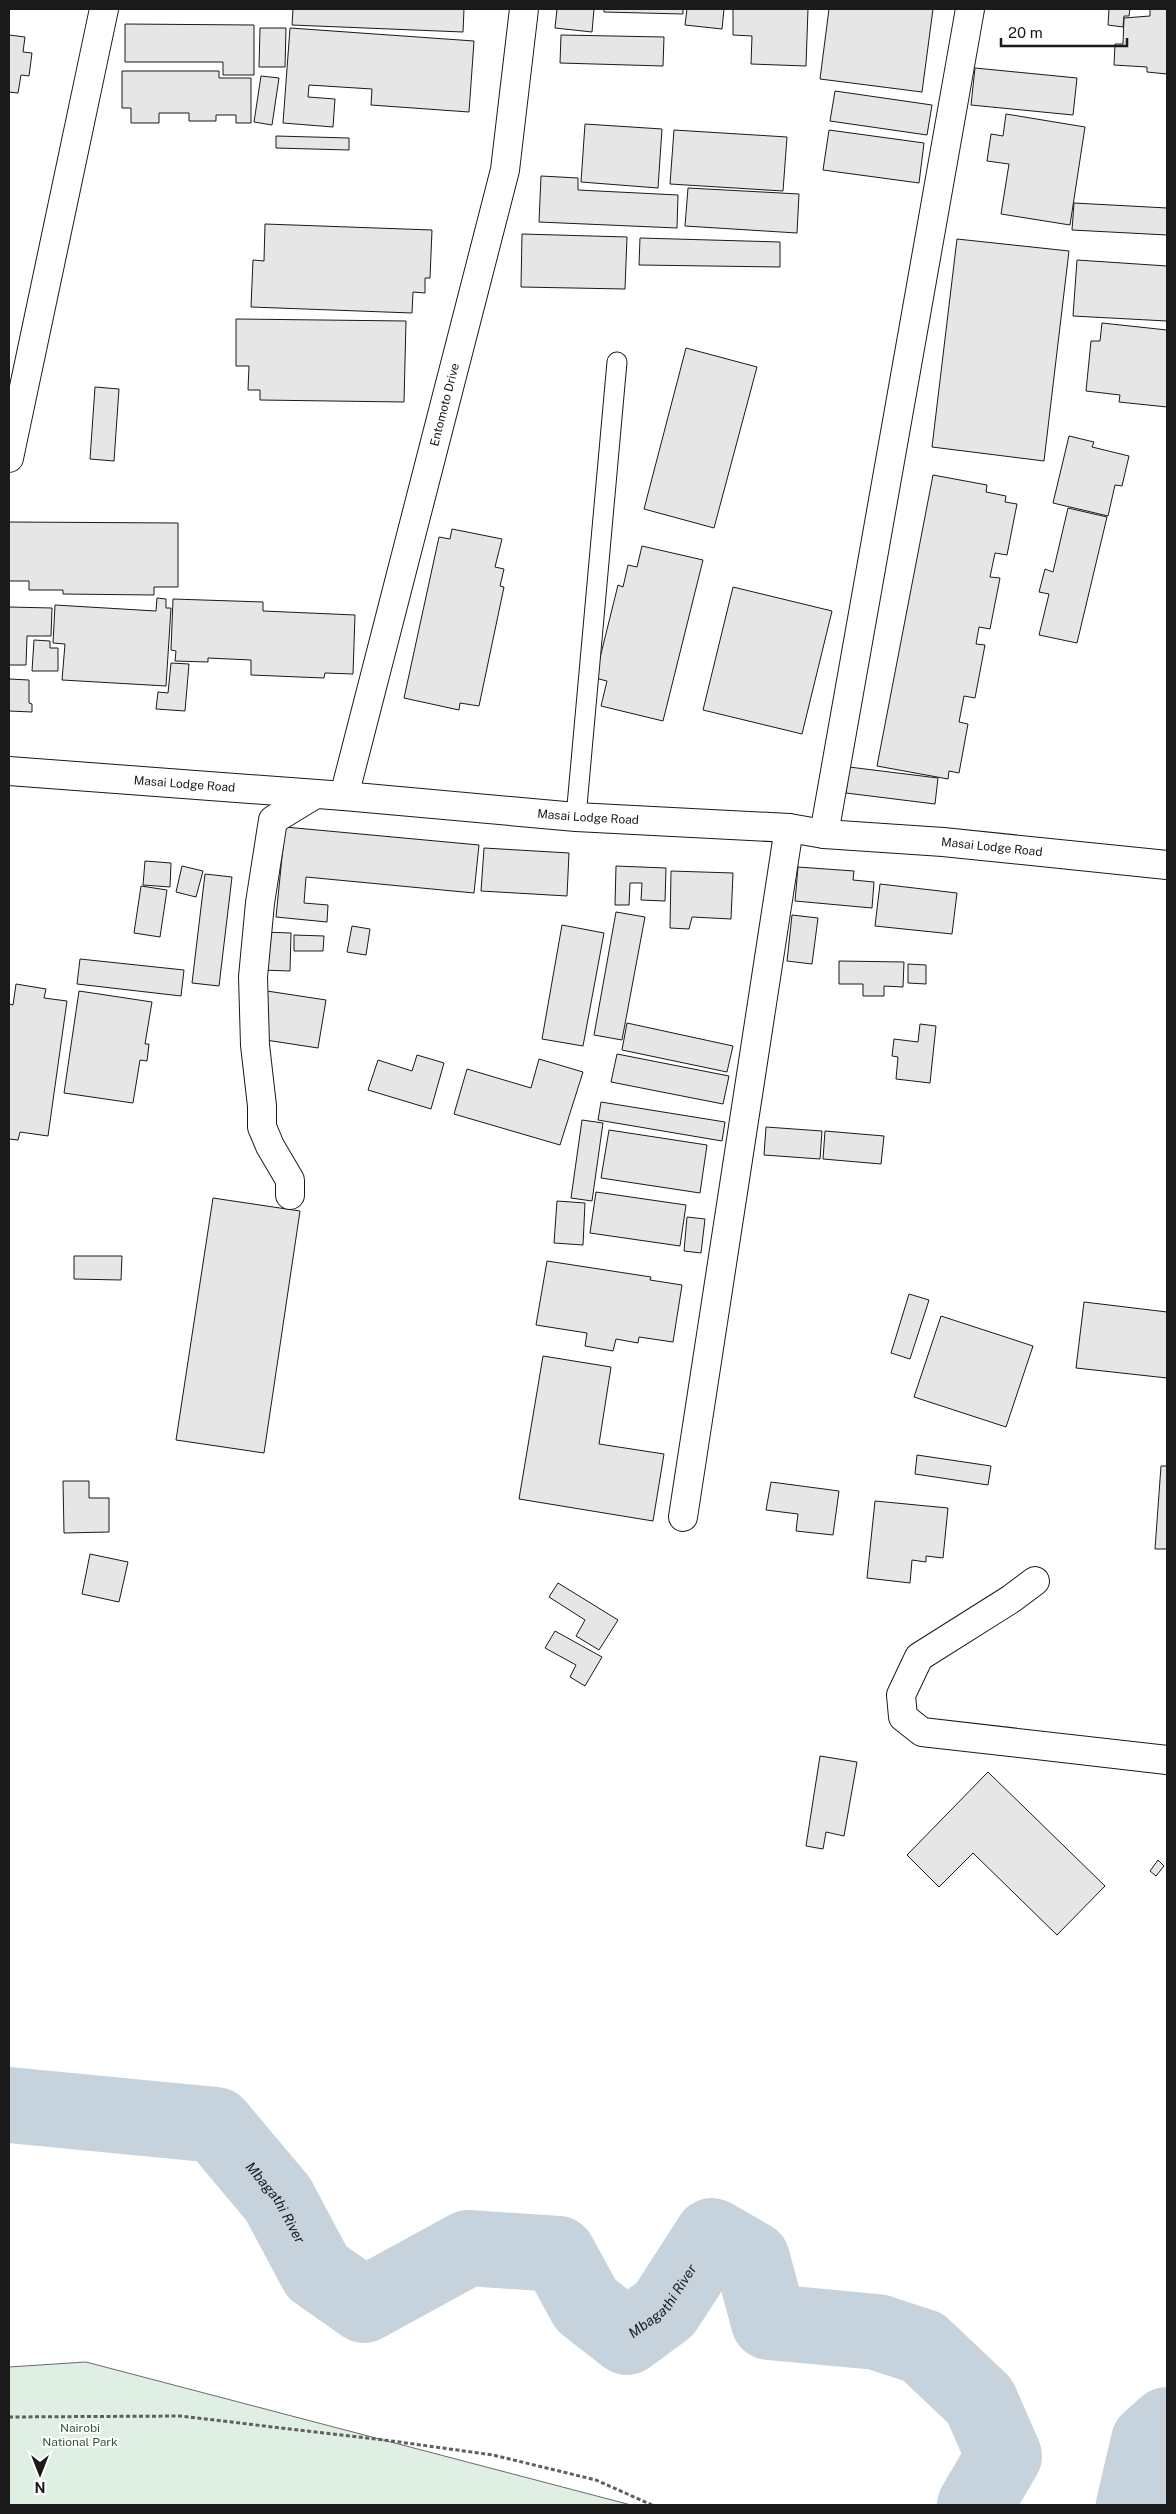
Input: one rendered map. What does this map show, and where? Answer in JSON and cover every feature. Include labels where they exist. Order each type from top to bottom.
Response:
[{"type":"street","points":[[9,458],[104,9]]},
{"type":"street","name":"Entomoto Drive","points":[[344,796],[505,170],[524,9]]},
{"type":"street","points":[[824,834],[970,9]]},
{"type":"street","name":"Masai Lodge Road","points":[[9,771],[344,796],[576,817],[789,828],[824,834],[943,842],[1167,865]]},
{"type":"street","points":[[290,1195],[290,1180],[270,1146],[262,1127],[262,1106],[255,1045],[253,977],[260,904],[273,820],[314,795]]},
{"type":"street","points":[[683,1517],[789,828]]},
{"type":"street","points":[[1034,1581],[1011,1599],[919,1657],[901,1695],[903,1717],[922,1732],[1167,1760]]},
{"type":"lane","points":[[576,817],[617,362]]},
{"type":"path","points":[[9,2417],[180,2416],[401,2442],[493,2455],[596,2480],[652,2505]]},
{"type":"green space","name":"Nairobi National Park","points":[[86,2362],[631,2505],[9,2505],[9,2367]]},
{"type":"building","points":[[293,9],[464,9],[463,32],[292,25]]},
{"type":"building","points":[[557,9],[594,9],[592,32],[555,28]]},
{"type":"building","points":[[604,9],[683,9],[683,14],[604,12]]},
{"type":"building","points":[[687,9],[724,9],[722,29],[685,25]]},
{"type":"building","points":[[733,9],[808,9],[806,66],[751,64],[752,36],[733,35]]},
{"type":"building","points":[[829,9],[933,9],[922,92],[820,79]]},
{"type":"building","points":[[1109,9],[1130,9],[1129,16],[1124,16],[1123,27],[1108,25]]},
{"type":"building","points":[[1150,9],[1167,9],[1167,74],[1147,72],[1147,67],[1114,65],[1115,44],[1123,44],[1124,18],[1150,16]]},
{"type":"building","points":[[125,24],[254,25],[254,75],[223,75],[223,62],[125,62]]},
{"type":"building","points":[[260,28],[286,28],[285,67],[259,67]]},
{"type":"building","points":[[290,28],[474,41],[469,112],[371,105],[372,89],[309,85],[308,97],[335,99],[333,127],[283,123]]},
{"type":"building","points":[[9,35],[25,37],[23,52],[32,53],[29,76],[21,75],[18,93],[9,92]]},
{"type":"building","points":[[561,35],[664,37],[663,66],[560,63]]},
{"type":"building","points":[[975,68],[1077,78],[1073,115],[971,105]]},
{"type":"building","points":[[122,71],[219,71],[219,78],[251,78],[251,123],[236,123],[236,115],[216,115],[216,121],[189,121],[189,113],[159,113],[159,123],[131,123],[131,108],[122,108]]},
{"type":"building","points":[[261,76],[279,78],[272,125],[254,122]]},
{"type":"building","points":[[835,91],[932,105],[927,135],[830,121]]},
{"type":"building","points":[[1006,114],[1085,127],[1070,225],[1001,214],[1009,164],[987,161],[991,134],[1003,136]]},
{"type":"building","points":[[585,124],[662,129],[658,188],[581,182]]},
{"type":"building","points":[[674,130],[787,137],[783,191],[670,184]]},
{"type":"building","points":[[829,130],[924,143],[919,183],[823,170]]},
{"type":"building","points":[[276,136],[349,138],[349,150],[276,148]]},
{"type":"building","points":[[541,176],[578,178],[578,190],[678,195],[677,228],[539,222]]},
{"type":"building","points":[[688,188],[799,194],[797,233],[685,226]]},
{"type":"building","points":[[1074,203],[1167,208],[1167,235],[1072,230]]},
{"type":"building","points":[[265,224],[432,230],[430,278],[425,278],[425,293],[413,292],[412,313],[251,307],[253,260],[264,261]]},
{"type":"building","points":[[522,234],[627,237],[625,289],[521,287]]},
{"type":"building","points":[[640,238],[780,242],[780,267],[639,265]]},
{"type":"building","points":[[957,239],[1069,251],[1044,461],[932,447]]},
{"type":"building","points":[[1077,260],[1167,266],[1167,321],[1073,316]]},
{"type":"building","points":[[236,319],[406,321],[404,402],[260,400],[260,390],[248,390],[249,366],[236,366]]},
{"type":"building","points":[[1102,323],[1167,330],[1167,407],[1119,402],[1120,395],[1086,391],[1091,341],[1100,341]]},
{"type":"building","points":[[686,348],[757,367],[714,528],[644,509]]},
{"type":"building","points":[[95,387],[119,389],[114,461],[90,459]]},
{"type":"building","points":[[1069,436],[1094,442],[1092,447],[1129,456],[1122,486],[1115,485],[1108,516],[1053,503]]},
{"type":"building","points":[[933,475],[987,485],[986,492],[1006,496],[1005,502],[1017,504],[1007,555],[995,553],[990,577],[1000,578],[990,629],[979,627],[976,644],[985,645],[975,698],[964,696],[959,722],[968,724],[959,773],[949,771],[948,779],[877,766]]},
{"type":"building","points":[[1068,508],[1107,517],[1077,643],[1039,635],[1049,594],[1039,592],[1045,569],[1053,572]]},
{"type":"building","points":[[9,522],[178,523],[178,587],[154,587],[154,595],[63,594],[63,590],[29,590],[29,581],[9,581]]},
{"type":"building","points":[[452,529],[502,539],[495,567],[504,569],[500,586],[504,587],[479,706],[460,703],[459,710],[404,698],[439,537],[450,539]]},
{"type":"building","points":[[642,546],[703,560],[663,721],[601,706],[607,681],[595,678],[618,585],[623,587],[628,565],[637,567]]},
{"type":"building","points":[[733,587],[832,611],[802,734],[703,710]]},
{"type":"building","points":[[157,598],[166,599],[166,608],[171,608],[166,686],[62,680],[65,644],[53,643],[55,605],[156,611]]},
{"type":"building","points":[[173,599],[263,602],[263,611],[355,615],[353,674],[325,673],[324,678],[251,675],[251,660],[208,658],[208,662],[175,661],[176,651],[171,650]]},
{"type":"building","points":[[9,607],[52,608],[51,636],[27,636],[26,665],[9,665]]},
{"type":"building","points":[[34,640],[50,641],[50,648],[58,648],[58,671],[32,671]]},
{"type":"building","points":[[171,663],[189,664],[185,711],[156,709],[158,692],[168,693]]},
{"type":"building","points":[[9,679],[29,680],[29,703],[32,704],[32,712],[9,711]]},
{"type":"building","points":[[849,767],[938,778],[935,804],[846,793]]},
{"type":"building","points":[[285,827],[479,845],[474,893],[306,877],[304,903],[328,905],[327,922],[276,917]]},
{"type":"building","points":[[484,848],[569,853],[567,896],[481,891]]},
{"type":"building","points":[[145,861],[171,863],[170,887],[143,885]]},
{"type":"building","points":[[182,866],[203,871],[196,897],[176,892]]},
{"type":"building","points":[[616,866],[666,868],[665,901],[641,900],[642,883],[630,883],[629,905],[615,905]]},
{"type":"building","points":[[798,867],[854,871],[853,880],[874,882],[872,908],[795,901]]},
{"type":"building","points":[[671,871],[733,873],[731,919],[692,917],[689,929],[670,928]]},
{"type":"building","points":[[205,874],[232,877],[219,986],[192,983]]},
{"type":"building","points":[[880,884],[957,893],[952,934],[875,926]]},
{"type":"building","points":[[141,886],[167,890],[160,937],[134,933]]},
{"type":"building","points":[[616,912],[645,917],[622,1040],[594,1035]]},
{"type":"building","points":[[792,915],[818,918],[812,964],[787,961]]},
{"type":"building","points":[[562,925],[604,933],[583,1046],[542,1039]]},
{"type":"building","points":[[352,926],[370,929],[366,955],[347,952]]},
{"type":"building","points":[[262,932],[291,933],[290,971],[261,970]]},
{"type":"building","points":[[294,935],[324,936],[323,951],[294,951]]},
{"type":"building","points":[[80,959],[184,970],[181,996],[77,984]]},
{"type":"building","points":[[839,961],[904,962],[903,987],[884,986],[884,996],[863,996],[863,984],[839,984]]},
{"type":"building","points":[[908,964],[926,965],[926,984],[908,983]]},
{"type":"building","points":[[16,984],[46,989],[44,998],[67,1001],[48,1136],[20,1132],[18,1140],[9,1139],[9,1004],[13,1005]]},
{"type":"building","points":[[79,991],[152,1002],[145,1044],[149,1044],[147,1061],[140,1060],[133,1103],[64,1093]]},
{"type":"building","points":[[267,991],[326,1000],[318,1048],[259,1039]]},
{"type":"building","points":[[627,1023],[733,1046],[727,1072],[622,1050]]},
{"type":"building","points":[[920,1024],[936,1026],[930,1083],[896,1079],[898,1057],[892,1056],[894,1039],[918,1042]]},
{"type":"building","points":[[617,1054],[729,1076],[723,1104],[611,1082]]},
{"type":"building","points":[[417,1055],[444,1063],[431,1109],[368,1090],[378,1060],[412,1071]]},
{"type":"building","points":[[539,1059],[583,1072],[560,1145],[454,1114],[467,1069],[531,1088]]},
{"type":"building","points":[[601,1102],[725,1122],[722,1141],[598,1120]]},
{"type":"building","points":[[582,1120],[603,1123],[592,1201],[571,1198]]},
{"type":"building","points":[[766,1127],[822,1131],[820,1159],[764,1155]]},
{"type":"building","points":[[609,1130],[707,1145],[700,1193],[601,1178]]},
{"type":"building","points":[[825,1131],[884,1136],[881,1164],[823,1159]]},
{"type":"building","points":[[596,1192],[686,1205],[680,1246],[590,1233]]},
{"type":"building","points":[[213,1198],[300,1211],[264,1453],[176,1440]]},
{"type":"building","points":[[557,1201],[585,1203],[583,1245],[554,1243]]},
{"type":"building","points":[[687,1217],[705,1219],[701,1253],[684,1251]]},
{"type":"building","points":[[74,1256],[122,1256],[121,1280],[74,1279]]},
{"type":"building","points":[[547,1261],[651,1277],[650,1280],[682,1285],[673,1342],[639,1337],[638,1343],[616,1339],[613,1351],[585,1346],[587,1333],[536,1325]]},
{"type":"building","points":[[909,1294],[929,1300],[910,1359],[891,1353]]},
{"type":"building","points":[[1084,1302],[1167,1312],[1167,1378],[1076,1368]]},
{"type":"building","points":[[941,1316],[1033,1346],[1006,1427],[914,1397]]},
{"type":"building","points":[[543,1356],[611,1367],[599,1444],[664,1454],[653,1521],[519,1499]]},
{"type":"building","points":[[917,1455],[991,1466],[988,1485],[915,1474]]},
{"type":"building","points":[[1161,1466],[1167,1466],[1167,1549],[1155,1549]]},
{"type":"building","points":[[63,1481],[89,1481],[89,1498],[109,1498],[109,1532],[64,1533]]},
{"type":"building","points":[[771,1482],[839,1491],[833,1535],[796,1531],[798,1514],[766,1510]]},
{"type":"building","points":[[875,1501],[948,1508],[943,1558],[926,1556],[926,1562],[912,1560],[910,1583],[867,1578]]},
{"type":"building","points":[[90,1554],[128,1562],[119,1602],[82,1594]]},
{"type":"building","points":[[558,1583],[618,1620],[599,1650],[576,1636],[585,1620],[549,1597]]},
{"type":"building","points":[[555,1631],[602,1657],[585,1686],[570,1677],[576,1665],[545,1648]]},
{"type":"building","points":[[820,1756],[857,1762],[844,1836],[826,1832],[823,1849],[806,1846]]},
{"type":"building","points":[[988,1772],[1105,1886],[1057,1935],[973,1853],[939,1887],[907,1855]]},
{"type":"building","points":[[1158,1860],[1164,1866],[1156,1876],[1150,1871]]},
{"type":"waterway","name":"Mbagathi River","points":[[9,2105],[216,2125],[278,2199],[317,2272],[364,2305],[468,2248],[558,2254],[586,2305],[627,2337],[665,2309],[712,2236],[752,2259],[769,2322],[877,2332],[923,2347],[980,2401],[1004,2456],[975,2505]]},
{"type":"waterway","name":"Mbagathi River","points":[[1134,2505],[1149,2441],[1167,2425]]}]
